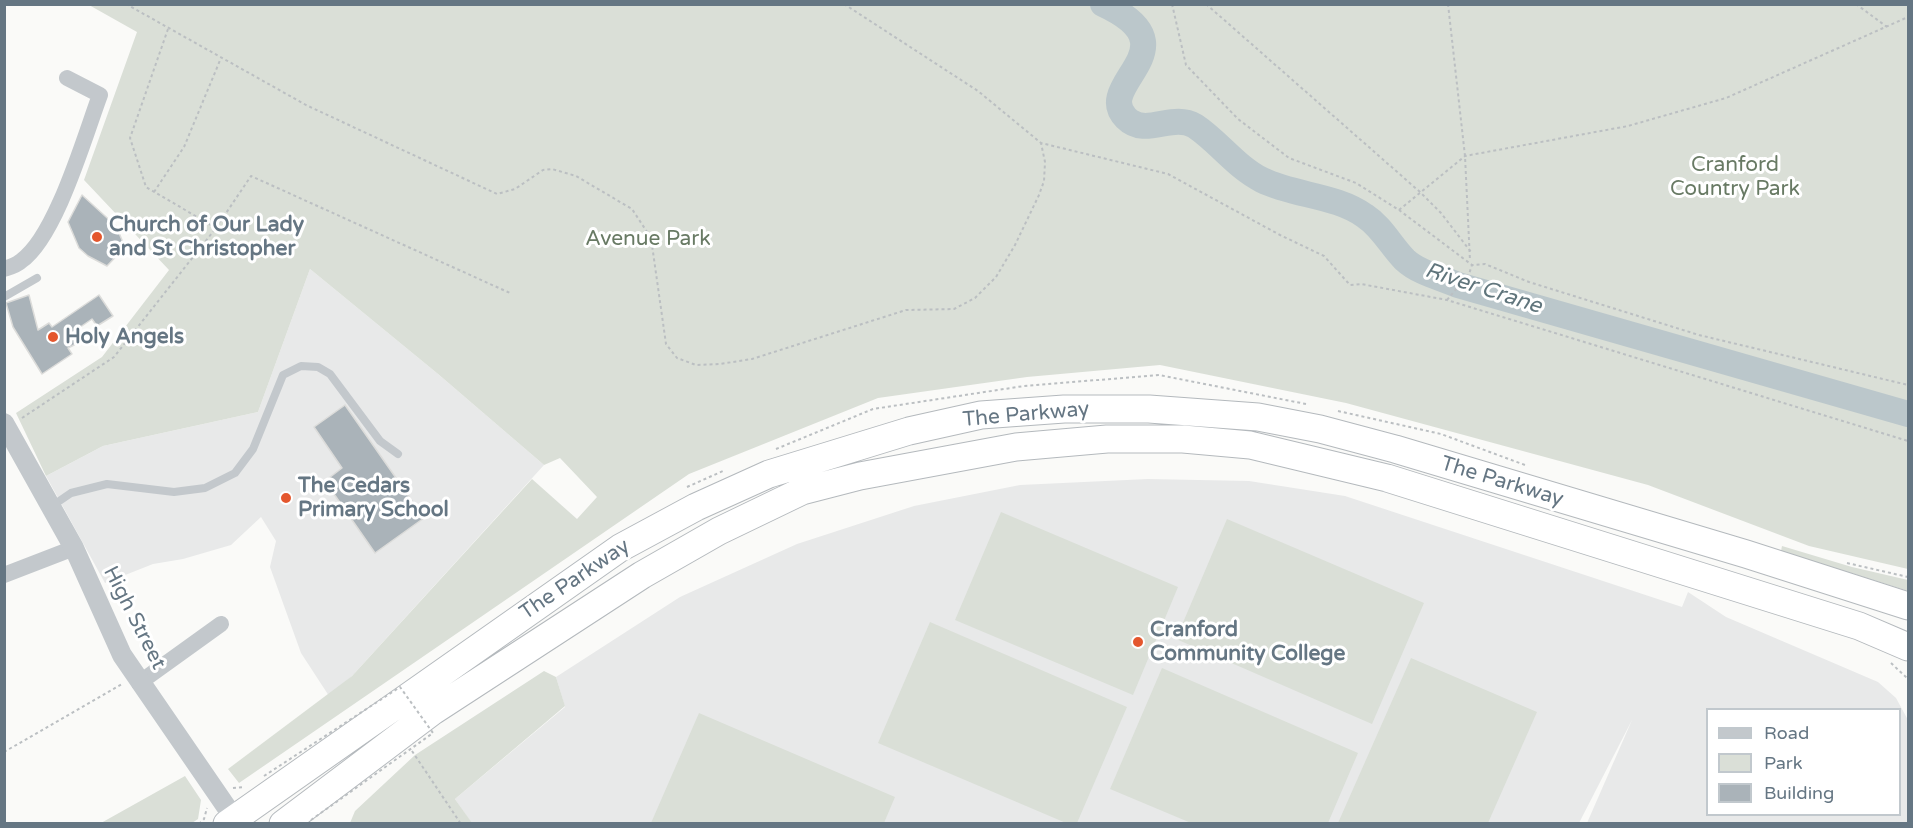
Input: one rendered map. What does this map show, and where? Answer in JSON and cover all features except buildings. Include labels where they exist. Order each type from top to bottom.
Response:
[{"type":"highway","name":"The Parkway","points":[[228,817],[620,548],[677,517],[769,474],[909,431],[981,416],[1064,409],[1149,409],[1258,417],[1320,429],[1395,449],[1757,557],[1908,606]]},
{"type":"highway","name":"The Parkway","points":[[297,819],[433,711],[632,582],[719,531],[802,491],[860,476],[1016,447],[1107,439],[1173,439],[1250,445],[1387,478],[1837,618],[1882,634],[1908,647]]},
{"type":"street","points":[[4,269],[22,261],[42,236],[64,191],[100,95],[68,78]]},
{"type":"street","name":"High Street","points":[[6,425],[74,548],[100,610],[137,680],[228,817]]},
{"type":"street","points":[[4,575],[74,548]]},
{"type":"street","points":[[137,680],[220,624]]},
{"type":"lane","points":[[4,297],[37,278]]},
{"type":"lane","points":[[51,506],[71,493],[107,484],[174,492],[205,488],[235,473],[253,449],[283,375],[301,366],[318,367],[330,374],[380,441],[398,454]]},
{"type":"path","points":[[126,4],[306,105],[497,194],[515,189],[543,170],[552,169],[576,176],[632,209],[651,238],[666,344],[677,358],[696,365],[752,359],[906,310],[954,309],[975,298],[996,277],[1015,245],[1039,195],[1044,181],[1045,162],[1041,143]]},
{"type":"path","points":[[844,4],[978,91],[1041,143],[1168,174],[1280,235],[1324,256],[1350,285],[1361,284],[1447,300],[1908,441]]},
{"type":"path","points":[[1172,4],[1185,65],[1238,119],[1289,158],[1356,183],[1399,210],[1471,263],[1485,264],[1529,282],[1699,335],[1908,385]]},
{"type":"path","points":[[1206,4],[1420,192],[1441,213],[1472,252]]},
{"type":"path","points":[[1447,300],[1469,274],[1472,252],[1465,156],[1448,4]]},
{"type":"path","points":[[1856,4],[1887,27]]},
{"type":"path","points":[[1399,210],[1465,156],[1628,126],[1726,98],[1908,17]]},
{"type":"path","points":[[168,29],[130,138],[146,186],[216,228]]},
{"type":"path","points":[[154,192],[184,147],[221,58]]},
{"type":"path","points":[[6,425],[114,357],[216,228],[251,176],[510,293]]},
{"type":"path","points":[[773,450],[873,409],[1024,386],[1159,375],[1316,406]]},
{"type":"path","points":[[1338,411],[1441,434],[1529,466]]},
{"type":"path","points":[[678,492],[729,468]]},
{"type":"path","points":[[4,752],[137,680]]},
{"type":"path","points":[[256,782],[400,687],[433,733],[297,819]]},
{"type":"path","points":[[264,776],[266,771],[324,730]]},
{"type":"path","points":[[411,748],[461,824]]},
{"type":"path","points":[[230,789],[235,786],[248,787]]},
{"type":"path","points":[[199,824],[204,819],[207,808],[228,817]]},
{"type":"shaded area","name":"The Cedars Primary School","points":[[310,269],[544,465],[352,676],[329,696],[301,653],[270,567],[276,541],[261,517],[231,545],[183,559],[153,564],[105,583],[46,476],[103,446],[258,412]]},
{"type":"shaded area","name":"Cranford Community College","points":[[1148,479],[1249,481],[1345,496],[1682,607],[1688,592],[1726,617],[1878,682],[1896,698],[1908,720],[1908,823],[1587,823],[1632,720],[1579,823],[472,824],[455,799],[565,707],[556,677],[680,597],[797,544],[914,506],[1020,485]]},
{"type":"green space","name":"Avenue Park","points":[[89,5],[1908,5],[1908,402],[1901,401],[1905,424],[1908,425],[1908,569],[1809,546],[1648,485],[1346,403],[1160,365],[1027,377],[878,398],[689,474],[239,783],[228,769],[352,676],[532,479],[577,519],[597,497],[560,458],[544,465],[310,269],[258,412],[103,446],[46,476],[16,413],[102,357],[169,270],[84,180],[137,32]]},
{"type":"green space","points":[[1001,512],[1178,587],[1133,695],[955,620]]},
{"type":"green space","points":[[1227,519],[1424,603],[1372,724],[1176,639]]},
{"type":"green space","points":[[1782,546],[1852,567],[1908,580],[1908,591],[1781,551]]},
{"type":"green space","points":[[930,622],[1127,707],[1077,823],[1066,823],[878,743]]},
{"type":"green space","points":[[1411,658],[1537,712],[1488,823],[1338,823]]},
{"type":"green space","points":[[1162,668],[1358,753],[1328,823],[1191,823],[1110,789]]},
{"type":"green space","points":[[544,671],[556,677],[565,706],[455,799],[472,823],[350,823],[355,811],[415,755]]},
{"type":"green space","points":[[699,713],[895,797],[884,823],[651,823]]},
{"type":"green space","points":[[185,776],[201,800],[198,819],[192,823],[101,823]]},
{"type":"waterway","name":"River Crane","points":[[1103,4],[1130,20],[1141,36],[1143,50],[1121,92],[1119,105],[1126,118],[1134,124],[1151,126],[1186,122],[1195,126],[1244,168],[1262,180],[1354,209],[1376,226],[1405,260],[1431,275],[1458,285],[1908,414]]},
{"type":"place","name":"Church of Our Lady and St Christopher","points":[[97,237]]},
{"type":"place","name":"Holy Angels","points":[[53,337]]},
{"type":"place","name":"The Cedars Primary School","points":[[286,498]]},
{"type":"place","name":"Cranford Community College","points":[[1138,642]]},
{"type":"park label","name":"Cranford Country Park","points":[[1735,177]]}]
